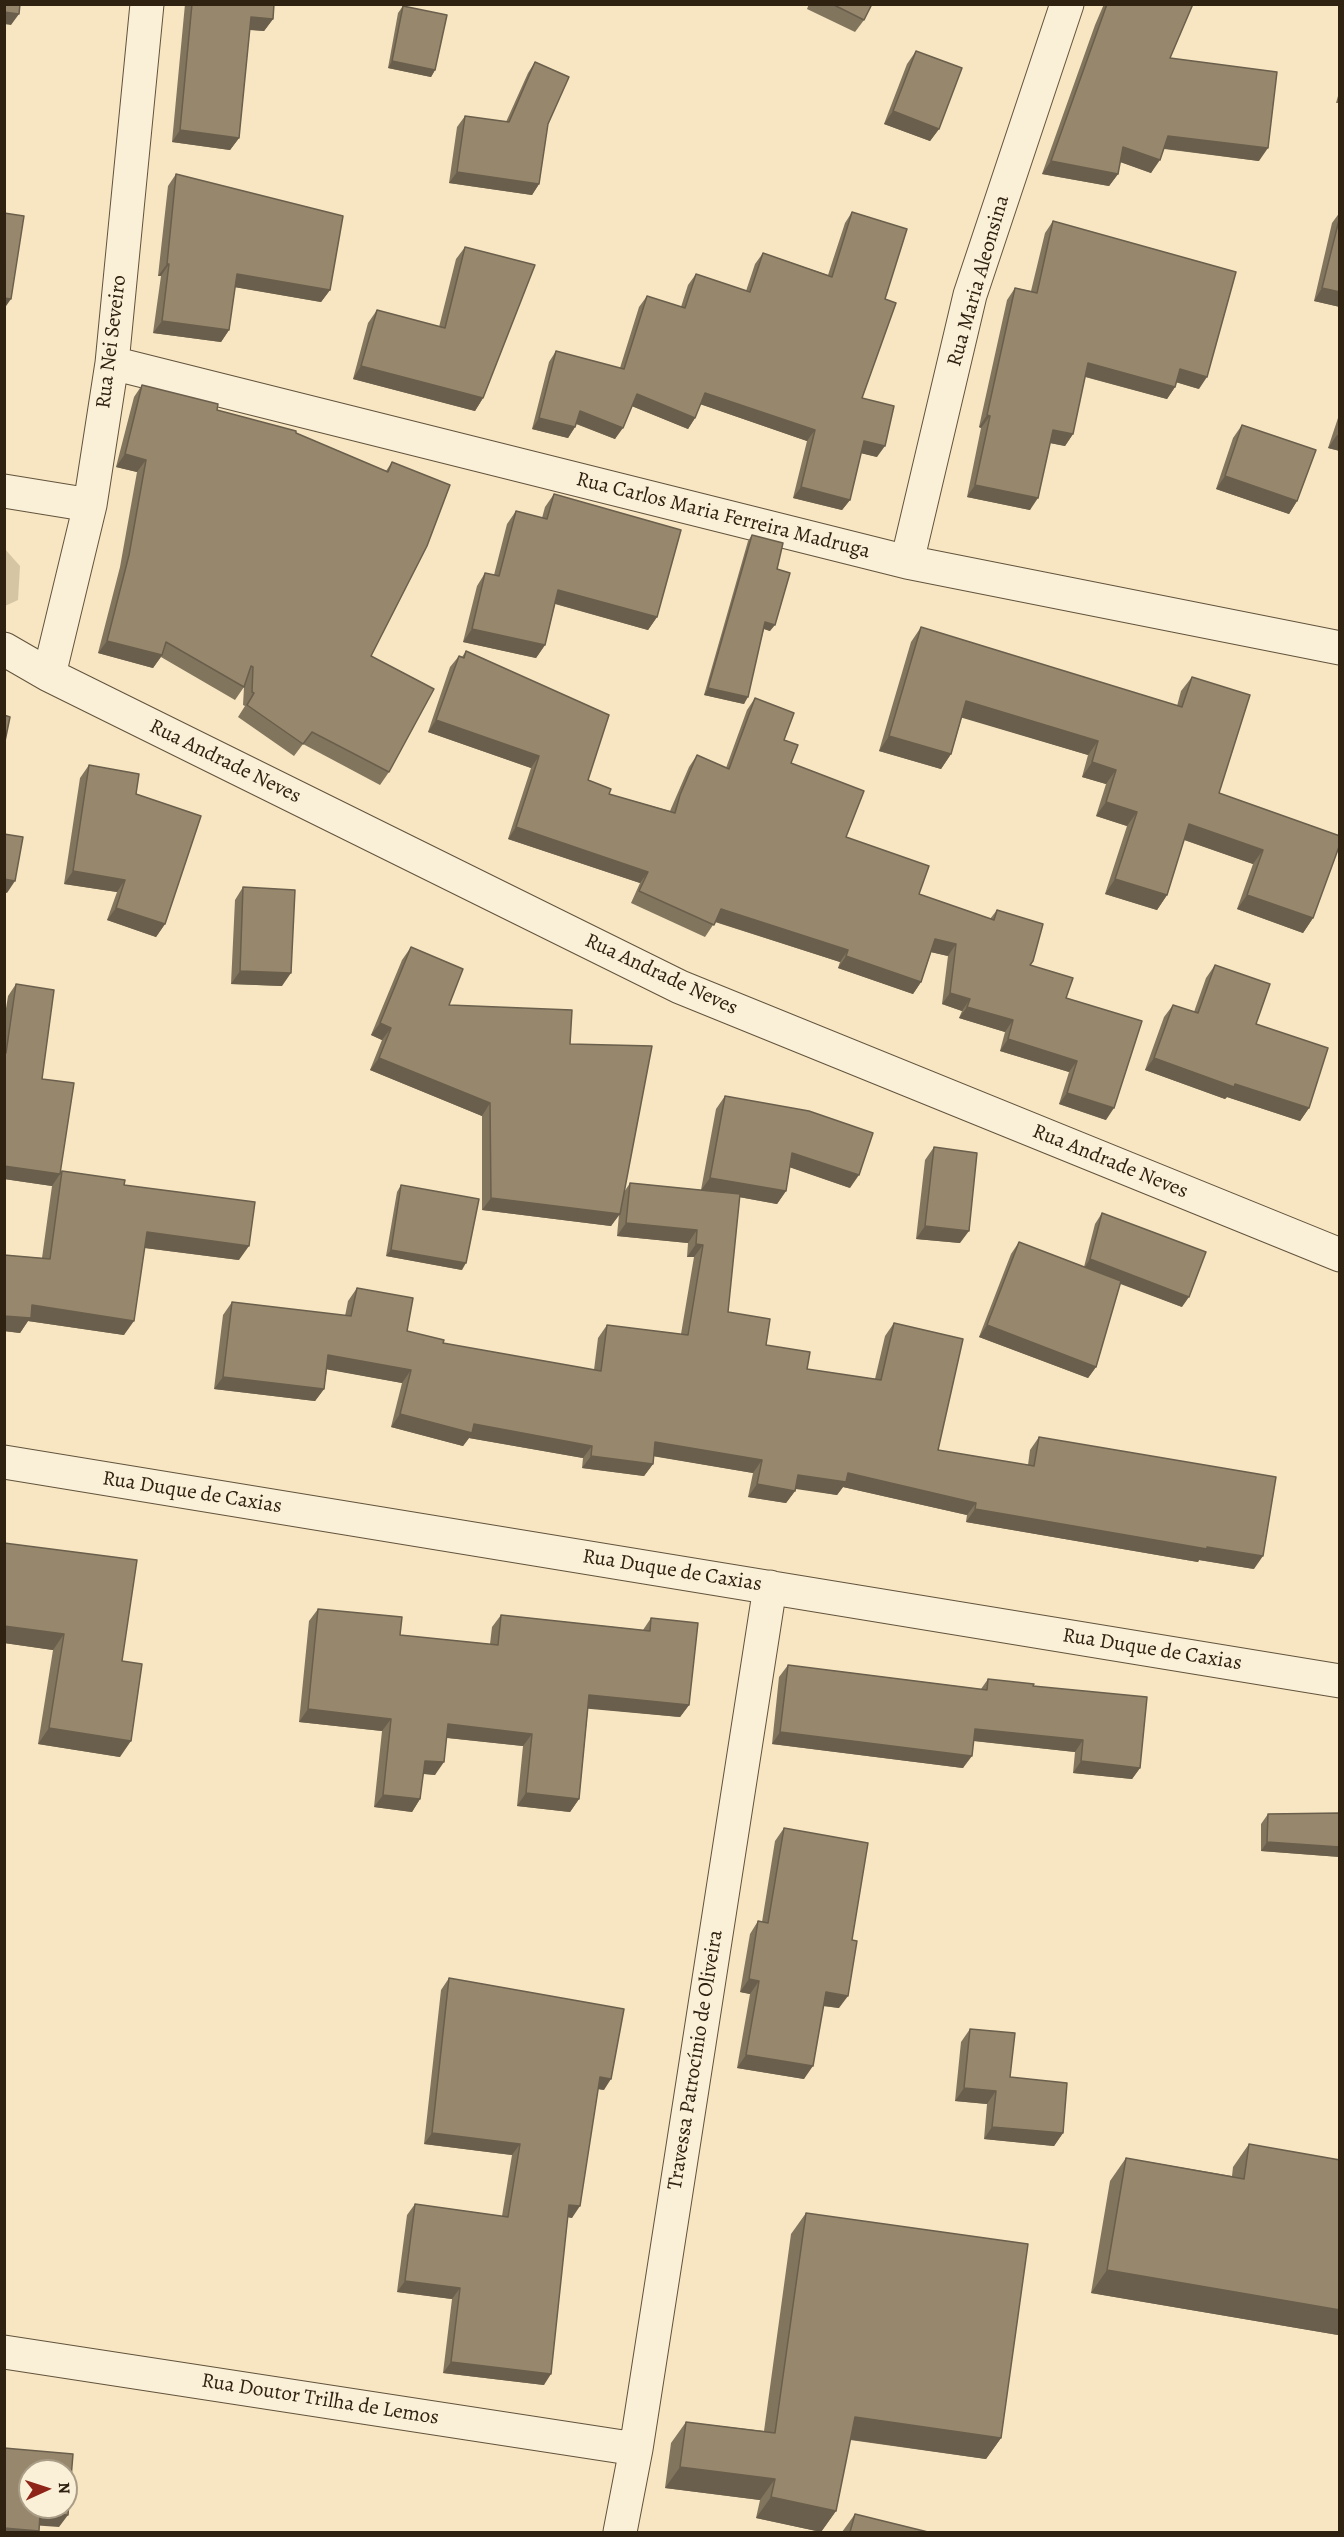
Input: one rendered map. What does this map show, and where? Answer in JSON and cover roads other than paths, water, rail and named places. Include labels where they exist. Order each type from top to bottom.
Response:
[{"type":"street","name":"Rua Nei Seveiro","points":[[49,675],[90,505],[112,363],[147,4]]},
{"type":"street","name":"Rua Maria Aleonsina","points":[[907,562],[970,296],[1067,4]]},
{"type":"street","name":"Rua Carlos Maria Ferreira Madruga","points":[[112,363],[907,562],[1340,648]]},
{"type":"street","points":[[4,491],[90,505]]},
{"type":"street","name":"Rua Andrade Neves","points":[[4,649],[49,675],[680,987],[1340,1255]]},
{"type":"street","name":"Rua Duque de Caxias","points":[[4,1462],[1340,1681]]},
{"type":"street","name":"Travessa Patrocínio de Oliveira","points":[[620,2532],[636,2449],[770,1587]]},
{"type":"street","name":"Rua Doutor Trilha de Lemos","points":[[4,2352],[636,2449]]}]
